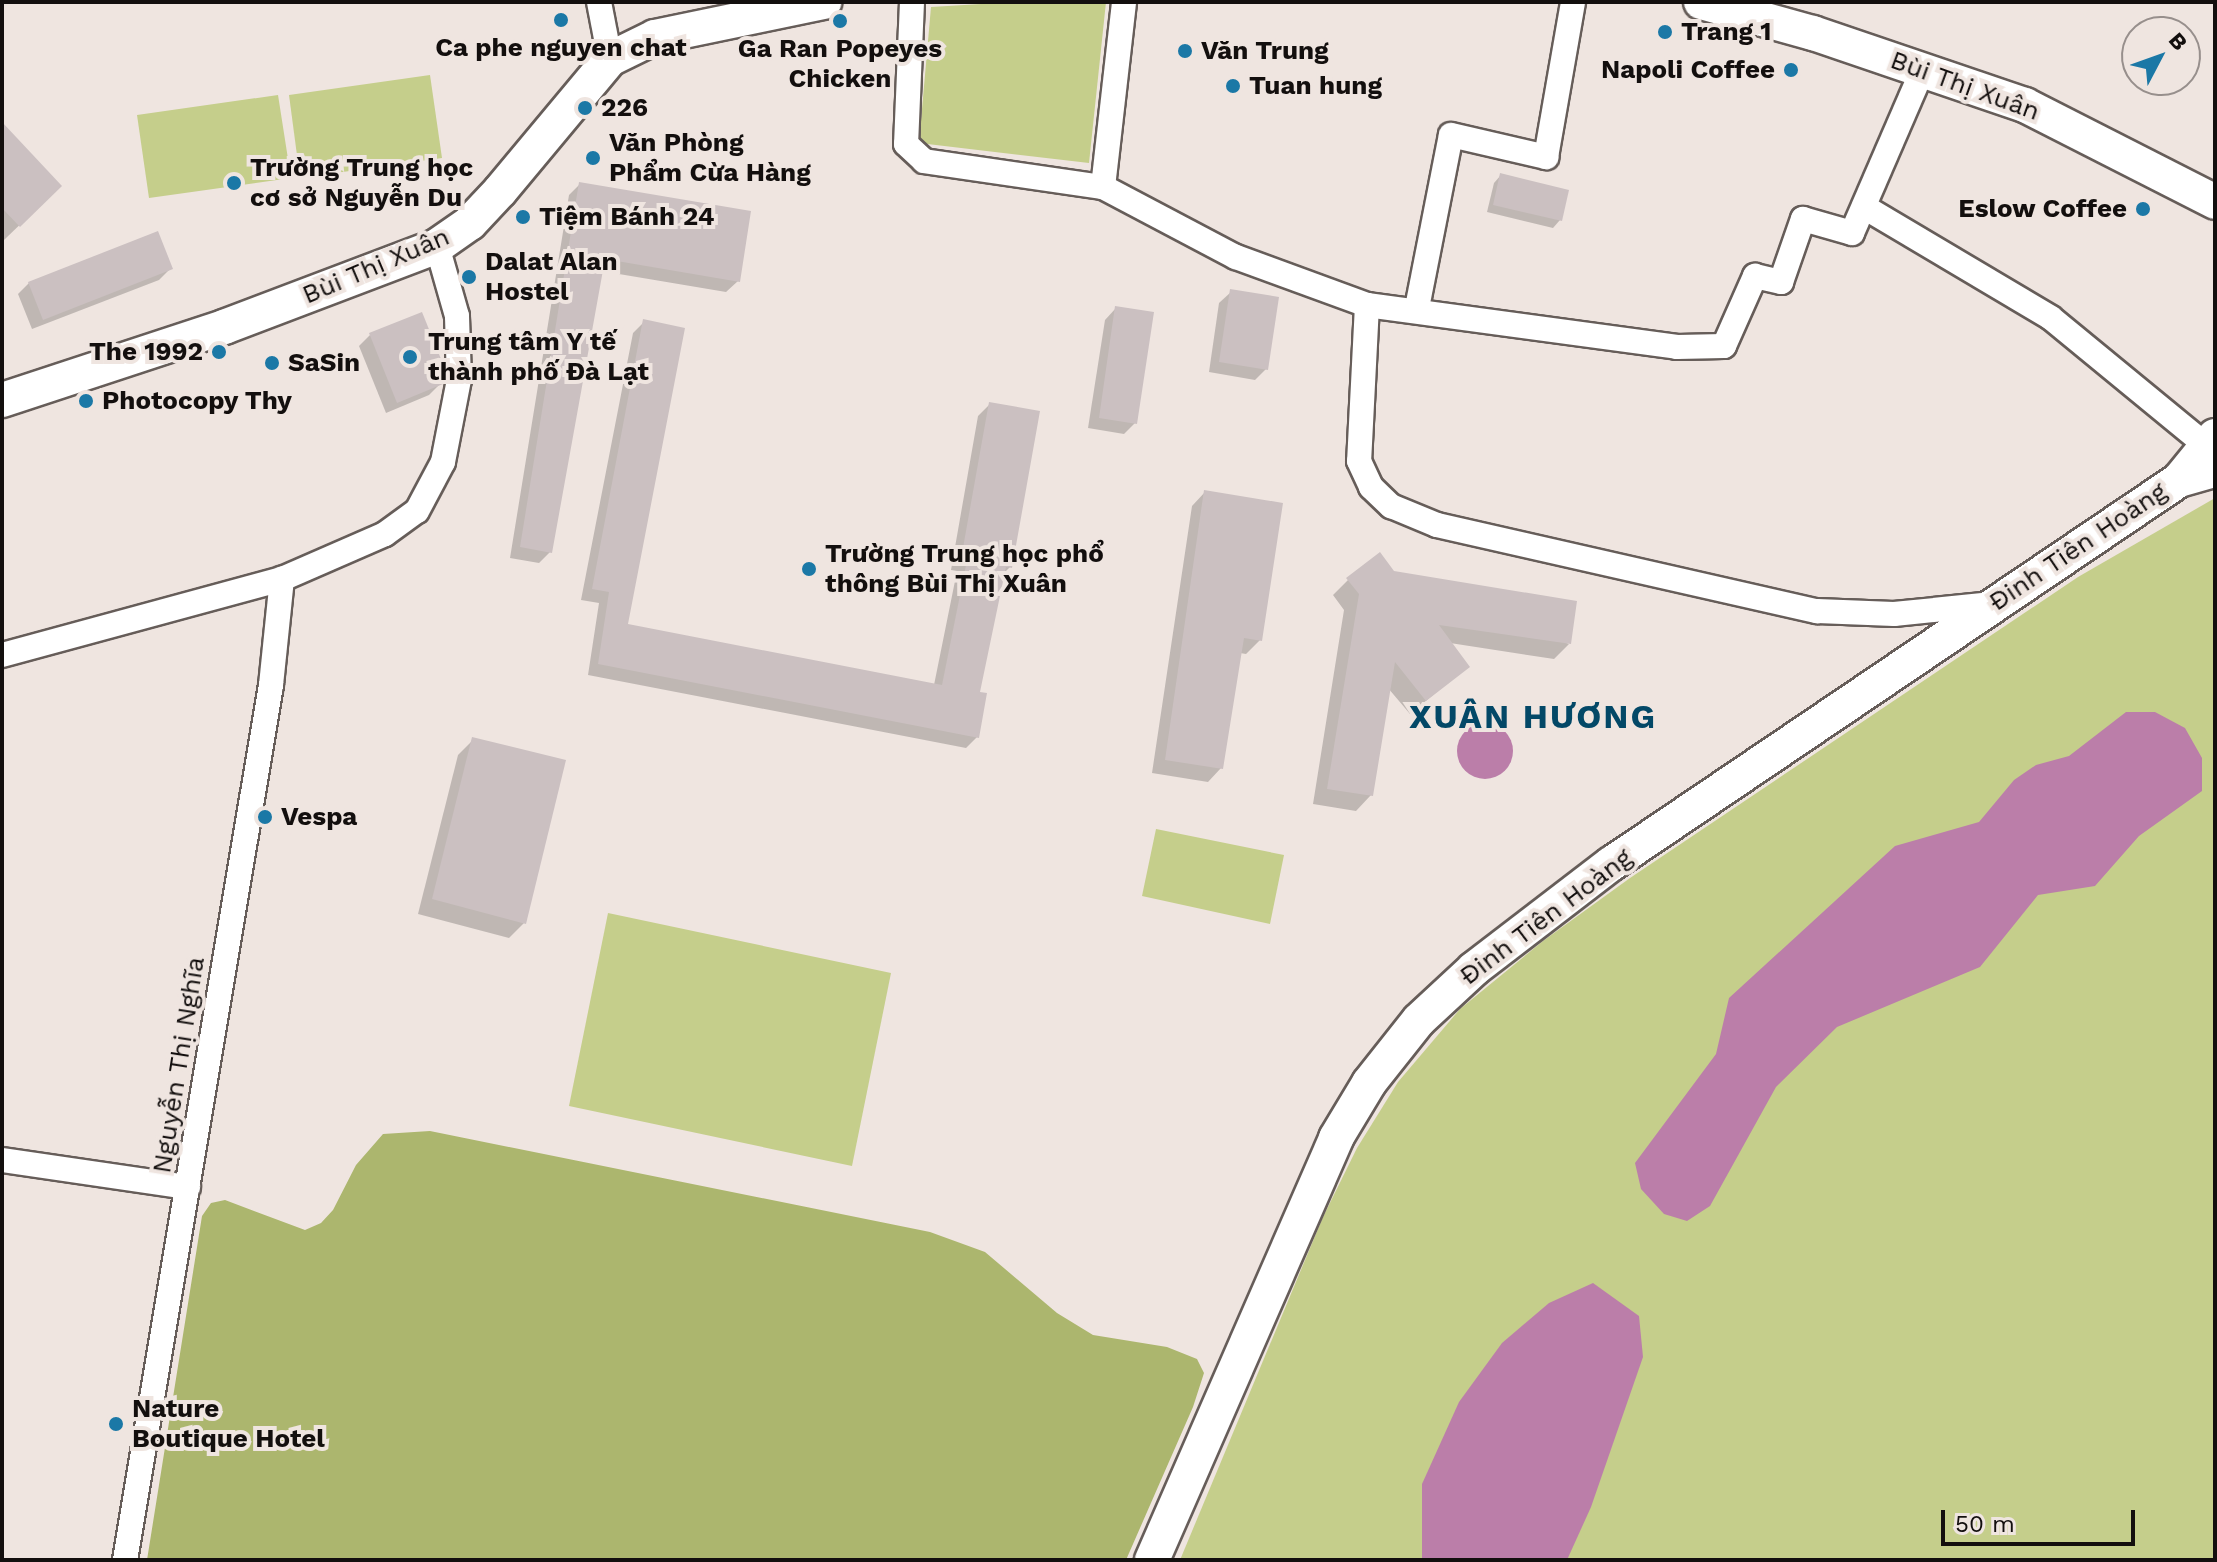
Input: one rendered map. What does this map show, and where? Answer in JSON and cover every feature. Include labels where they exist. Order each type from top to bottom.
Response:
[{"type":"main road","name":"Bùi Thị Xuân","points":[[2,400],[238,322],[437,246],[470,223],[500,191],[610,59],[655,37],[824,2]]},
{"type":"main road","name":"Bùi Thị Xuân","points":[[1701,2],[1923,69],[2025,105],[2215,202]]},
{"type":"main road","name":"Đinh Tiên Hoàng","points":[[1152,1560],[1336,1138],[1369,1083],[1419,1020],[1474,969],[1611,864],[1822,726],[1992,604],[2179,480],[2212,451]]},
{"type":"street","points":[[599,2],[610,59]]},
{"type":"street","points":[[912,2],[906,144],[924,161],[1103,187],[1225,252],[1367,305],[1417,308],[1677,347],[1724,346],[1755,276],[1781,282],[1803,219],[1852,233],[1866,208],[1923,69]]},
{"type":"street","points":[[1103,187],[1124,2]]},
{"type":"street","points":[[1417,308],[1451,135],[1546,157],[1573,2]]},
{"type":"street","points":[[1866,208],[2051,318],[2212,451]]},
{"type":"street","points":[[2,655],[282,579],[385,534],[417,511],[443,462],[459,380],[457,316],[437,246]]},
{"type":"street","points":[[1367,305],[1359,461],[1371,487],[1391,506],[1437,525],[1817,611],[1894,614],[1992,604]]},
{"type":"street","name":"Nguyễn Thị Nghĩa","points":[[125,1560],[271,685],[282,579]]},
{"type":"street","points":[[2,1160],[188,1187]]},
{"type":"green space","points":[[1014,2],[1106,2],[1089,163],[919,143],[931,7]]},
{"type":"green space","points":[[430,75],[442,158],[300,178],[289,95]]},
{"type":"green space","points":[[278,95],[291,178],[149,198],[137,115]]},
{"type":"green space","points":[[2215,498],[2215,1560],[1180,1560],[1323,1217],[1357,1148],[1398,1082],[1460,1009],[1543,941],[1630,878],[2078,577]]},
{"type":"green space","points":[[1156,829],[1284,855],[1270,924],[1142,896]]},
{"type":"green space","points":[[608,913],[891,973],[852,1166],[569,1106]]},
{"type":"green space","points":[[430,1131],[930,1232],[985,1252],[1057,1313],[1093,1335],[1167,1347],[1197,1359],[1204,1373],[1193,1407],[1126,1560],[147,1560],[202,1216],[211,1203],[225,1200],[305,1230],[321,1223],[333,1210],[356,1165],[383,1134]]},
{"type":"shaded area","points":[[2126,712],[2155,712],[2185,728],[2202,758],[2202,791],[2139,836],[2095,886],[2038,895],[1980,967],[1837,1027],[1776,1087],[1710,1206],[1687,1221],[1664,1214],[1641,1189],[1635,1163],[1716,1054],[1729,998],[1895,846],[1979,822],[2014,780],[2036,765],[2069,756]]},
{"type":"shaded area","points":[[1485,723],[1505,731],[1513,751],[1505,771],[1485,779],[1465,771],[1457,751],[1465,731]]},
{"type":"shaded area","points":[[1593,1283],[1639,1316],[1643,1357],[1591,1507],[1567,1560],[1422,1560],[1422,1484],[1459,1402],[1502,1343],[1549,1303]]},
{"type":"building","points":[[2,122],[62,186],[20,227],[2,208]]},
{"type":"building","points":[[1500,173],[1569,190],[1562,221],[1493,205]]},
{"type":"building","points":[[579,182],[751,211],[740,282],[605,259],[552,553],[520,547]]},
{"type":"building","points":[[158,231],[173,269],[43,320],[28,282]]},
{"type":"building","points":[[1230,289],[1279,297],[1268,370],[1219,362]]},
{"type":"building","points":[[1115,306],[1154,312],[1137,424],[1099,418]]},
{"type":"building","name":"Trung tâm Y tế thành phố Đà Lạt","points":[[422,312],[443,364],[443,384],[397,403],[369,333]]},
{"type":"building","points":[[643,319],[685,328],[628,624],[942,685],[967,560],[961,559],[989,402],[1040,411],[1012,568],[1006,567],[980,692],[987,693],[979,738],[598,664],[609,592],[592,589]]},
{"type":"building","points":[[1204,490],[1283,503],[1262,641],[1244,638],[1223,769],[1165,760]]},
{"type":"building","points":[[1380,552],[1394,571],[1577,601],[1571,644],[1439,625],[1470,667],[1426,701],[1395,662],[1373,796],[1327,789],[1359,594],[1346,578]]},
{"type":"building","points":[[472,737],[566,760],[526,924],[432,899]]},
{"type":"place","name":"Ca phe nguyen chat","points":[[561,20]]},
{"type":"place","name":"Ga Ran Popeyes Chicken","points":[[840,21]]},
{"type":"place","name":"Trang 1","points":[[1665,32]]},
{"type":"place","name":"Văn Trung","points":[[1185,51]]},
{"type":"place","name":"Napoli Coffee","points":[[1791,70]]},
{"type":"place","name":"Tuan hung","points":[[1233,86]]},
{"type":"place","name":"226","points":[[585,108]]},
{"type":"place","name":"Văn Phòng Phẩm Cừa Hàng","points":[[593,158]]},
{"type":"place","name":"Trường Trung học cơ sở Nguyễn Du","points":[[234,183]]},
{"type":"place","name":"Eslow Coffee","points":[[2143,209]]},
{"type":"place","name":"Tiệm Bánh 24","points":[[523,217]]},
{"type":"place","name":"Dalat Alan Hostel","points":[[469,277]]},
{"type":"place","name":"The 1992","points":[[219,352]]},
{"type":"place","name":"Trung tâm Y tế thành phố Đà Lạt","points":[[410,357]]},
{"type":"place","name":"SaSin","points":[[272,363]]},
{"type":"place","name":"Photocopy Thy","points":[[86,401]]},
{"type":"place","name":"Trường Trung học phổ thông Bùi Thị Xuân","points":[[809,569]]},
{"type":"place","name":"Vespa","points":[[265,817]]},
{"type":"place","name":"Nature Boutique Hotel","points":[[116,1424]]},
{"type":"district","name":"XUÂN HƯƠNG","points":[[1533,717]]}]
